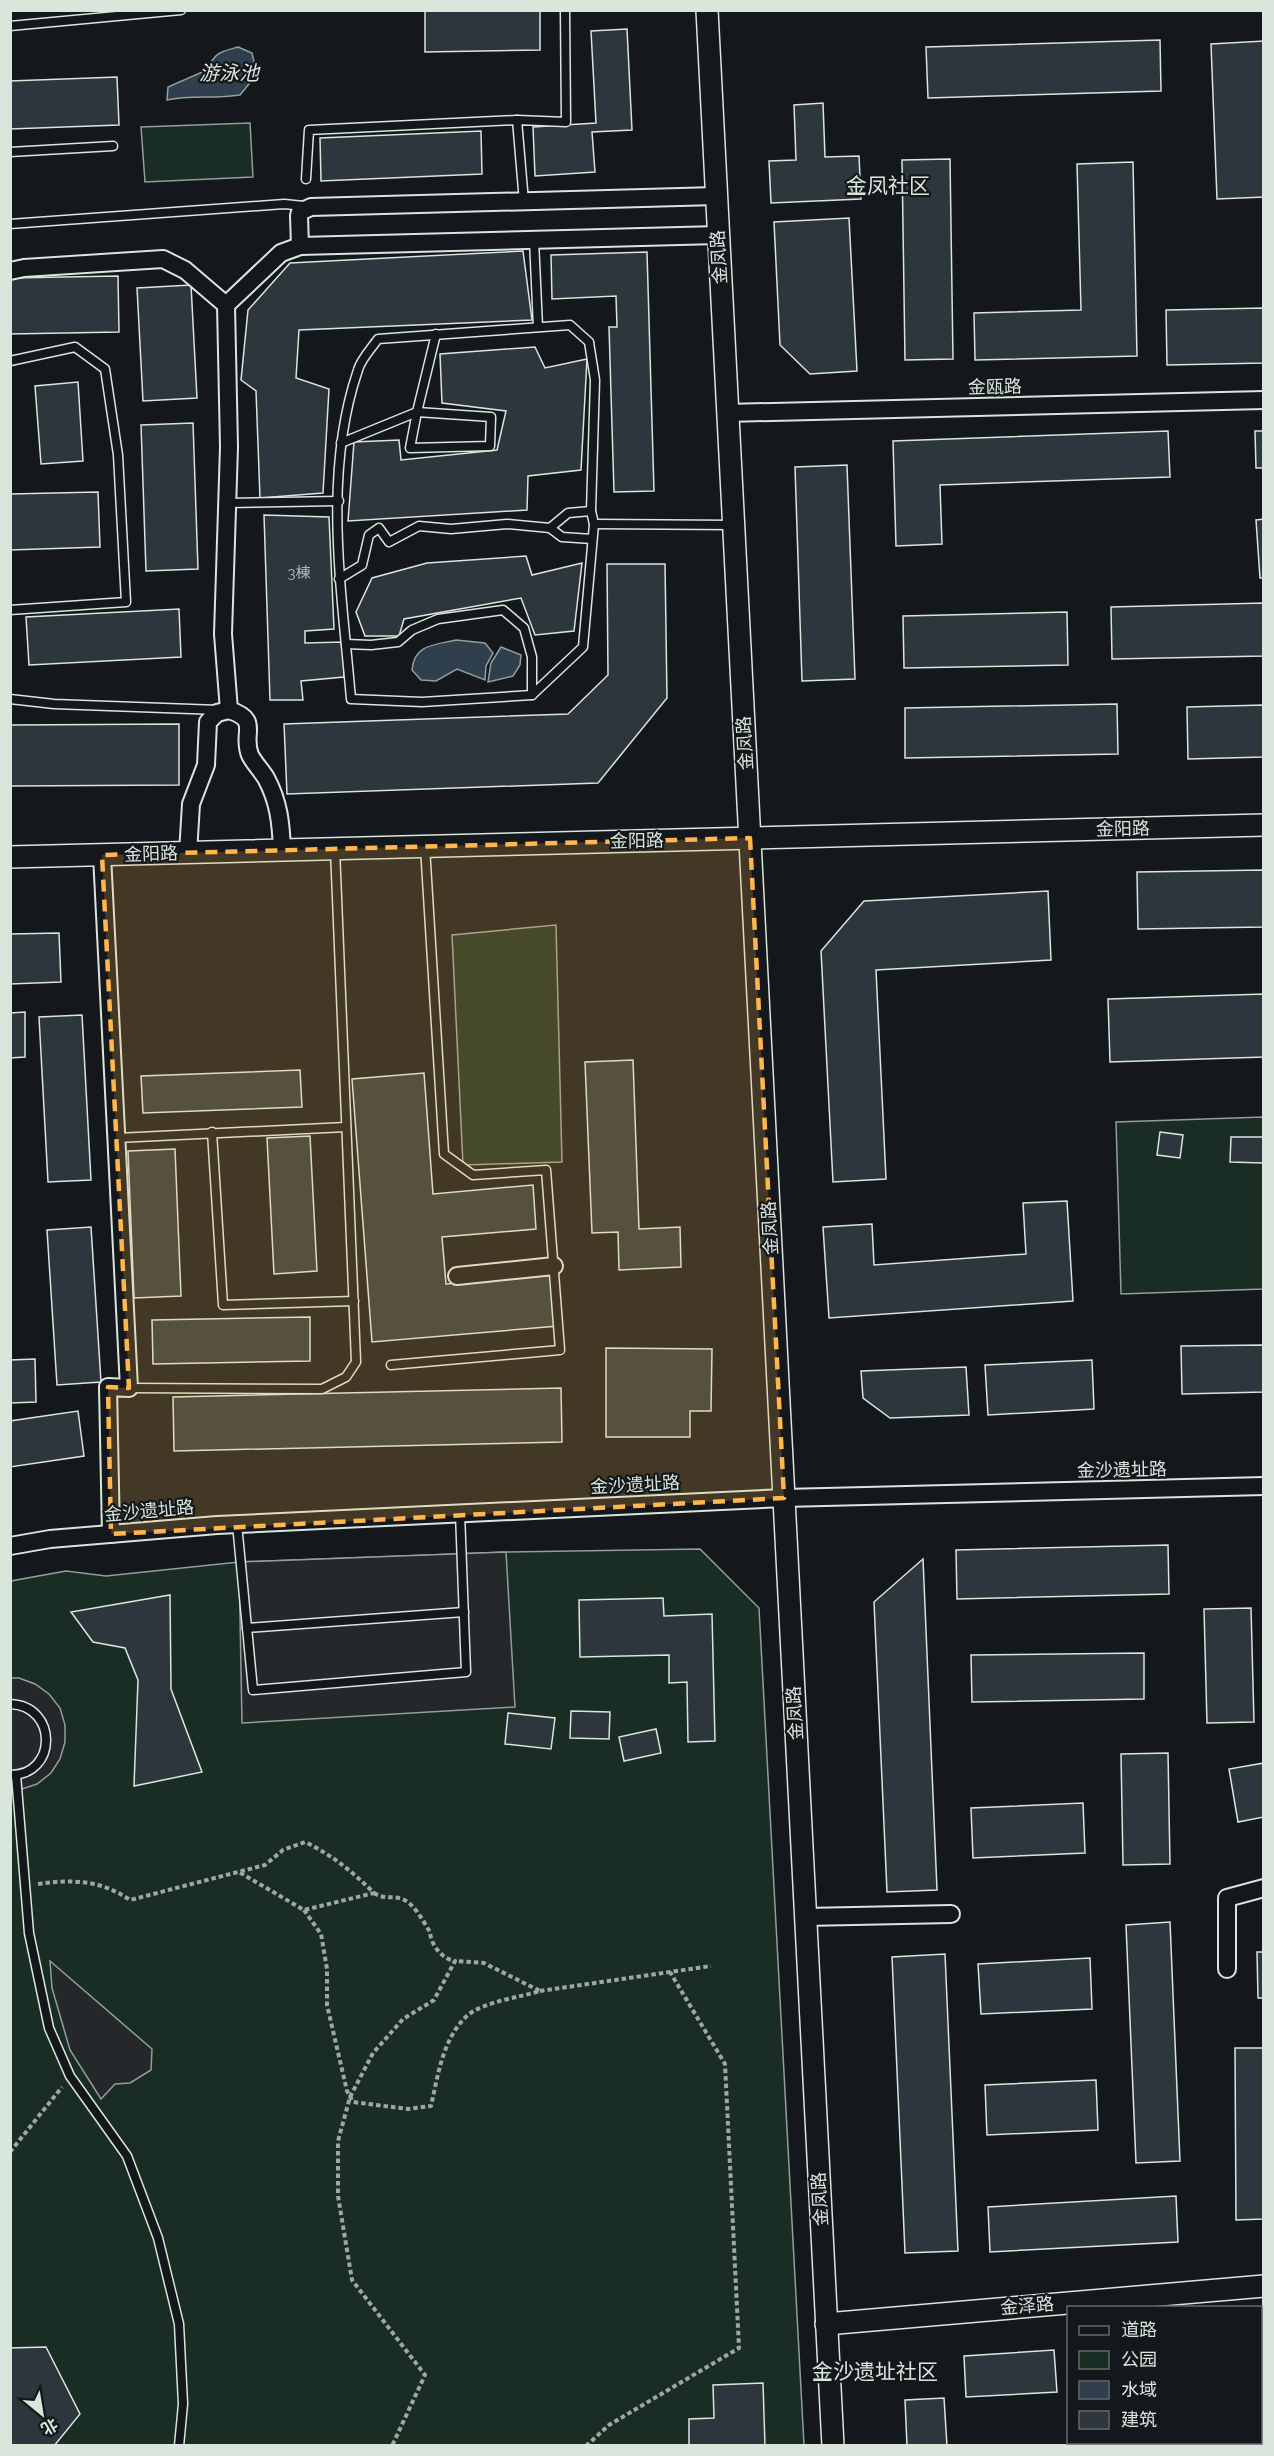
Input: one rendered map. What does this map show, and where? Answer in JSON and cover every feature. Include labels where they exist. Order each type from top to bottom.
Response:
[{"type":"street","name":"金凤路","points":[[707,10],[832,2445]]},
{"type":"street","points":[[300,246],[299,216],[306,208],[311,207],[716,196]]},
{"type":"street","points":[[229,710],[223,634],[229,447],[226,305],[281,253],[300,246],[718,235]]},
{"type":"street","points":[[10,271],[24,268],[163,259],[184,270],[226,305]]},
{"type":"street","name":"金瓯路","points":[[727,413],[1263,400]]},
{"type":"street","points":[[188,853],[191,804],[206,765],[208,722],[217,713],[229,710],[243,716],[248,722],[249,752],[265,777],[279,808],[282,850]]},
{"type":"street","name":"金阳路","points":[[10,857],[1263,825]]},
{"type":"street","points":[[102,855],[129,1388],[108,1387],[111,1534]]},
{"type":"street","points":[[457,1276],[554,1266]]},
{"type":"street","name":"金沙遗址路","points":[[10,1546],[50,1539],[237,1524],[460,1513],[784,1498],[1263,1486]]},
{"type":"street","points":[[1227,1969],[1227,1898],[1263,1888]]},
{"type":"street","points":[[805,1917],[951,1914]]},
{"type":"street","name":"金泽路","points":[[826,2324],[1263,2286]]},
{"type":"lane","points":[[10,26],[121,13],[181,10]]},
{"type":"lane","points":[[306,179],[309,130],[517,120],[566,122],[565,10]]},
{"type":"lane","points":[[517,120],[524,202]]},
{"type":"lane","points":[[10,152],[113,146]]},
{"type":"lane","points":[[10,224],[284,204],[311,207]]},
{"type":"lane","points":[[534,240],[538,327]]},
{"type":"lane","points":[[570,325],[589,342],[595,380],[591,511],[594,524],[583,647],[532,695],[422,702],[351,699],[339,579],[339,501],[341,443],[358,368],[378,339],[436,334],[570,325]]},
{"type":"lane","points":[[341,443],[417,412],[491,417],[490,446],[410,448],[417,412],[436,334]]},
{"type":"lane","points":[[10,361],[75,347],[105,369],[118,455],[126,602],[10,610]]},
{"type":"lane","points":[[226,503],[339,501]]},
{"type":"lane","points":[[550,528],[568,513],[591,511]]},
{"type":"lane","points":[[339,579],[362,565],[369,536],[379,528],[389,542],[418,526],[451,529],[507,524],[550,528],[562,537],[592,539]]},
{"type":"lane","points":[[594,524],[733,525]]},
{"type":"lane","points":[[346,644],[370,645],[398,642],[412,630],[438,619],[503,610],[524,628],[532,657],[532,695]]},
{"type":"lane","points":[[10,699],[54,704],[229,710]]},
{"type":"lane","points":[[391,1365],[560,1350],[546,1170],[473,1175],[444,1154],[425,847]]},
{"type":"lane","points":[[129,1388],[322,1389],[346,1377],[356,1362],[335,849]]},
{"type":"lane","points":[[117,1138],[346,1127]]},
{"type":"lane","points":[[212,1132],[223,1305],[354,1301]]},
{"type":"lane","points":[[237,1524],[253,1690],[466,1672],[460,1513]]},
{"type":"lane","points":[[247,1628],[464,1612]]},
{"type":"lane","points":[[10,1704],[30,1709],[40,1718],[47,1741],[38,1764],[28,1772],[13,1775],[29,1933],[49,2028],[70,2076],[126,2156],[158,2238],[178,2324],[183,2404],[179,2445]]},
{"type":"path","points":[[25,1886],[57,1881],[88,1882],[113,1889],[130,1900],[265,1865],[283,1850],[305,1842],[329,1854],[357,1875],[381,1898],[402,1898],[430,1932],[439,1952],[446,1960],[484,1963],[540,1991]]},
{"type":"path","points":[[239,1872],[304,1910],[321,1934],[327,1968],[327,2006],[353,2103],[408,2109],[431,2106],[440,2066],[451,2038],[469,2014],[489,2005],[540,1991],[711,1966]]},
{"type":"path","points":[[304,1910],[374,1893]]},
{"type":"path","points":[[392,2445],[425,2375],[352,2280],[338,2196],[338,2141],[350,2097],[373,2053],[403,2019],[434,2000],[455,1962]]},
{"type":"path","points":[[586,2445],[609,2425],[739,2348],[725,2064],[670,1972]]},
{"type":"path","points":[[10,2152],[70,2076]]},
{"type":"highlighted area","points":[[750,838],[784,1498],[111,1534],[108,1387],[129,1388],[102,855]]},
{"type":"green space","points":[[250,123],[253,177],[145,182],[141,127]]},
{"type":"green space","points":[[556,925],[562,1162],[463,1165],[452,935]]},
{"type":"green space","points":[[1263,1117],[1263,1289],[1121,1294],[1116,1122]]},
{"type":"green space","points":[[700,1549],[759,1608],[804,2445],[11,2446],[11,1581],[66,1571],[106,1576],[239,1562],[506,1552]]},
{"type":"shaded area","points":[[506,1552],[515,1707],[242,1723],[239,1562]]},
{"type":"shaded area","points":[[10,1678],[19,1678],[35,1684],[49,1694],[60,1708],[65,1725],[65,1742],[60,1759],[51,1773],[37,1784],[11,1792]]},
{"type":"shaded area","points":[[50,1961],[152,2049],[151,2070],[130,2083],[115,2084],[101,2099],[70,2050],[52,1988]]},
{"type":"water","name":"游泳池","points":[[238,47],[252,53],[257,74],[240,95],[167,100],[168,87],[207,70],[219,54]]},
{"type":"water","points":[[456,640],[485,643],[493,653],[486,666],[485,680],[457,669],[436,681],[421,680],[412,670],[414,661],[421,650]]},
{"type":"water","points":[[501,647],[521,655],[520,665],[513,676],[488,682],[491,663]]},
{"type":"building","points":[[425,10],[540,10],[540,50],[425,52]]},
{"type":"building","points":[[627,29],[632,130],[592,132],[595,172],[535,176],[533,127],[596,123],[591,31]]},
{"type":"building","points":[[1160,40],[1161,91],[928,98],[926,47]]},
{"type":"building","points":[[1264,41],[1264,197],[1217,199],[1211,44]]},
{"type":"building","points":[[117,77],[119,125],[10,129],[10,81]]},
{"type":"building","points":[[823,103],[825,157],[859,156],[861,199],[771,203],[769,161],[796,160],[794,105]]},
{"type":"building","points":[[481,131],[482,174],[321,181],[320,138]]},
{"type":"building","points":[[950,159],[953,359],[905,360],[902,160]]},
{"type":"building","points":[[1133,162],[1137,356],[975,360],[974,313],[1081,310],[1077,164]]},
{"type":"building","points":[[849,218],[857,371],[810,374],[780,345],[774,222]]},
{"type":"building","points":[[523,251],[532,320],[299,330],[296,378],[329,389],[323,493],[260,498],[256,391],[241,380],[248,310],[290,263]]},
{"type":"building","points":[[647,252],[654,491],[614,492],[609,327],[617,327],[616,296],[552,299],[551,255]]},
{"type":"building","points":[[118,276],[119,332],[10,334],[10,278]]},
{"type":"building","points":[[191,285],[197,398],[143,401],[137,288]]},
{"type":"building","points":[[1264,308],[1264,363],[1167,365],[1166,310]]},
{"type":"building","points":[[535,347],[545,368],[587,359],[581,470],[528,476],[527,510],[348,521],[354,442],[399,440],[401,460],[497,450],[506,411],[442,403],[440,354]]},
{"type":"building","points":[[78,382],[83,461],[41,464],[35,386]]},
{"type":"building","points":[[193,423],[198,569],[146,571],[141,425]]},
{"type":"building","points":[[1168,431],[1170,477],[940,485],[942,544],[896,546],[893,441]]},
{"type":"building","points":[[1255,431],[1264,431],[1264,468],[1256,468]]},
{"type":"building","points":[[847,465],[855,679],[802,681],[795,467]]},
{"type":"building","points":[[98,492],[100,547],[10,550],[10,494]]},
{"type":"building","points":[[264,515],[329,517],[334,629],[305,631],[305,643],[343,642],[344,677],[301,681],[303,700],[270,700]]},
{"type":"building","points":[[1264,519],[1264,578],[1260,578],[1256,520]]},
{"type":"building","points":[[526,556],[532,575],[582,563],[574,631],[535,635],[521,598],[404,619],[399,636],[365,636],[356,612],[372,578],[427,563]]},
{"type":"building","points":[[607,564],[665,564],[667,698],[598,783],[287,794],[284,724],[568,714],[608,675]]},
{"type":"building","points":[[1264,603],[1264,656],[1112,659],[1111,607]]},
{"type":"building","points":[[179,609],[181,657],[29,665],[26,617]]},
{"type":"building","points":[[1067,612],[1068,665],[904,668],[903,616]]},
{"type":"building","points":[[1117,704],[1118,754],[905,758],[905,708]]},
{"type":"building","points":[[1264,705],[1264,757],[1188,759],[1187,707]]},
{"type":"building","points":[[179,724],[179,785],[10,786],[10,725]]},
{"type":"building","points":[[1264,870],[1264,927],[1138,929],[1137,872]]},
{"type":"building","points":[[1048,891],[1051,960],[876,970],[886,1179],[833,1182],[821,951],[864,901]]},
{"type":"building","points":[[59,933],[61,982],[10,984],[10,934]]},
{"type":"building","points":[[1264,994],[1264,1057],[1110,1062],[1108,999]]},
{"type":"building","points":[[25,1012],[25,1057],[10,1058],[10,1013]]},
{"type":"building","points":[[82,1015],[91,1180],[48,1182],[39,1017]]},
{"type":"building","points":[[633,1060],[639,1229],[680,1227],[681,1267],[619,1270],[618,1232],[592,1233],[585,1062]]},
{"type":"building","points":[[300,1070],[302,1107],[143,1113],[141,1076]]},
{"type":"building","points":[[424,1073],[433,1194],[533,1185],[536,1229],[442,1237],[446,1284],[554,1275],[558,1326],[372,1342],[352,1079]]},
{"type":"building","points":[[1160,1132],[1183,1135],[1180,1158],[1157,1155]]},
{"type":"building","points":[[310,1136],[317,1271],[274,1274],[267,1138]]},
{"type":"building","points":[[1231,1137],[1264,1137],[1264,1163],[1230,1162]]},
{"type":"building","points":[[175,1149],[181,1296],[134,1298],[128,1151]]},
{"type":"building","points":[[1067,1201],[1073,1301],[829,1318],[823,1227],[872,1224],[874,1265],[1026,1254],[1023,1203]]},
{"type":"building","points":[[91,1227],[101,1382],[57,1385],[47,1230]]},
{"type":"building","points":[[310,1317],[310,1361],[153,1364],[152,1320]]},
{"type":"building","points":[[1264,1345],[1264,1392],[1182,1394],[1181,1346]]},
{"type":"building","points":[[606,1348],[712,1349],[711,1411],[690,1411],[690,1437],[606,1437]]},
{"type":"building","points":[[35,1359],[36,1402],[10,1403],[10,1360]]},
{"type":"building","points":[[1092,1360],[1094,1409],[988,1415],[985,1365]]},
{"type":"building","points":[[966,1367],[969,1415],[890,1418],[863,1398],[861,1371]]},
{"type":"building","points":[[561,1388],[562,1442],[174,1451],[173,1397]]},
{"type":"building","points":[[78,1411],[84,1456],[10,1467],[10,1421]]},
{"type":"building","points":[[1168,1545],[1169,1594],[957,1599],[956,1550]]},
{"type":"building","points":[[923,1559],[937,1890],[887,1892],[874,1602]]},
{"type":"building","points":[[170,1595],[171,1689],[202,1772],[134,1786],[138,1680],[125,1648],[93,1642],[71,1612]]},
{"type":"building","points":[[663,1598],[664,1616],[712,1614],[715,1741],[688,1742],[687,1682],[669,1683],[669,1655],[580,1657],[579,1600]]},
{"type":"building","points":[[1251,1608],[1254,1722],[1207,1723],[1204,1609]]},
{"type":"building","points":[[1144,1653],[1144,1699],[972,1702],[971,1655]]},
{"type":"building","points":[[571,1711],[610,1712],[609,1739],[570,1738]]},
{"type":"building","points":[[508,1713],[555,1718],[551,1749],[505,1744]]},
{"type":"building","points":[[656,1729],[661,1753],[624,1761],[619,1737]]},
{"type":"building","points":[[1168,1753],[1170,1864],[1123,1865],[1121,1754]]},
{"type":"building","points":[[1264,1763],[1264,1817],[1238,1822],[1229,1769]]},
{"type":"building","points":[[1083,1803],[1085,1853],[973,1858],[971,1808]]},
{"type":"building","points":[[1170,1922],[1180,2161],[1136,2163],[1126,1925]]},
{"type":"building","points":[[1257,1952],[1264,1952],[1264,1998],[1258,1998]]},
{"type":"building","points":[[945,1954],[958,2251],[905,2253],[892,1957]]},
{"type":"building","points":[[1090,1958],[1092,2009],[981,2014],[978,1964]]},
{"type":"building","points":[[1235,2048],[1264,2048],[1264,2219],[1236,2220]]},
{"type":"building","points":[[1096,2080],[1098,2130],[987,2135],[985,2085]]},
{"type":"building","points":[[1176,2196],[1178,2242],[990,2252],[988,2207]]},
{"type":"building","points":[[1262,2335],[1264,2335],[1264,2377],[1262,2377]]},
{"type":"building","points":[[46,2347],[80,2414],[54,2446],[10,2446],[10,2348]]},
{"type":"building","points":[[1054,2350],[1057,2392],[966,2397],[964,2356]]},
{"type":"building","points":[[763,2383],[765,2446],[656,2446],[689,2445],[689,2419],[714,2418],[713,2385]]},
{"type":"building","points":[[944,2398],[947,2446],[907,2446],[905,2400]]},
{"type":"building","points":[[1262,2418],[1264,2418],[1264,2446],[1214,2446],[1214,2444],[1262,2444]]},
{"type":"building","points":[[1102,2444],[1161,2444],[1161,2446],[1074,2446]]},
{"type":"district","name":"金凤社区","points":[[888,186]]},
{"type":"district","name":"金沙遗址社区","points":[[875,2372]]}]
